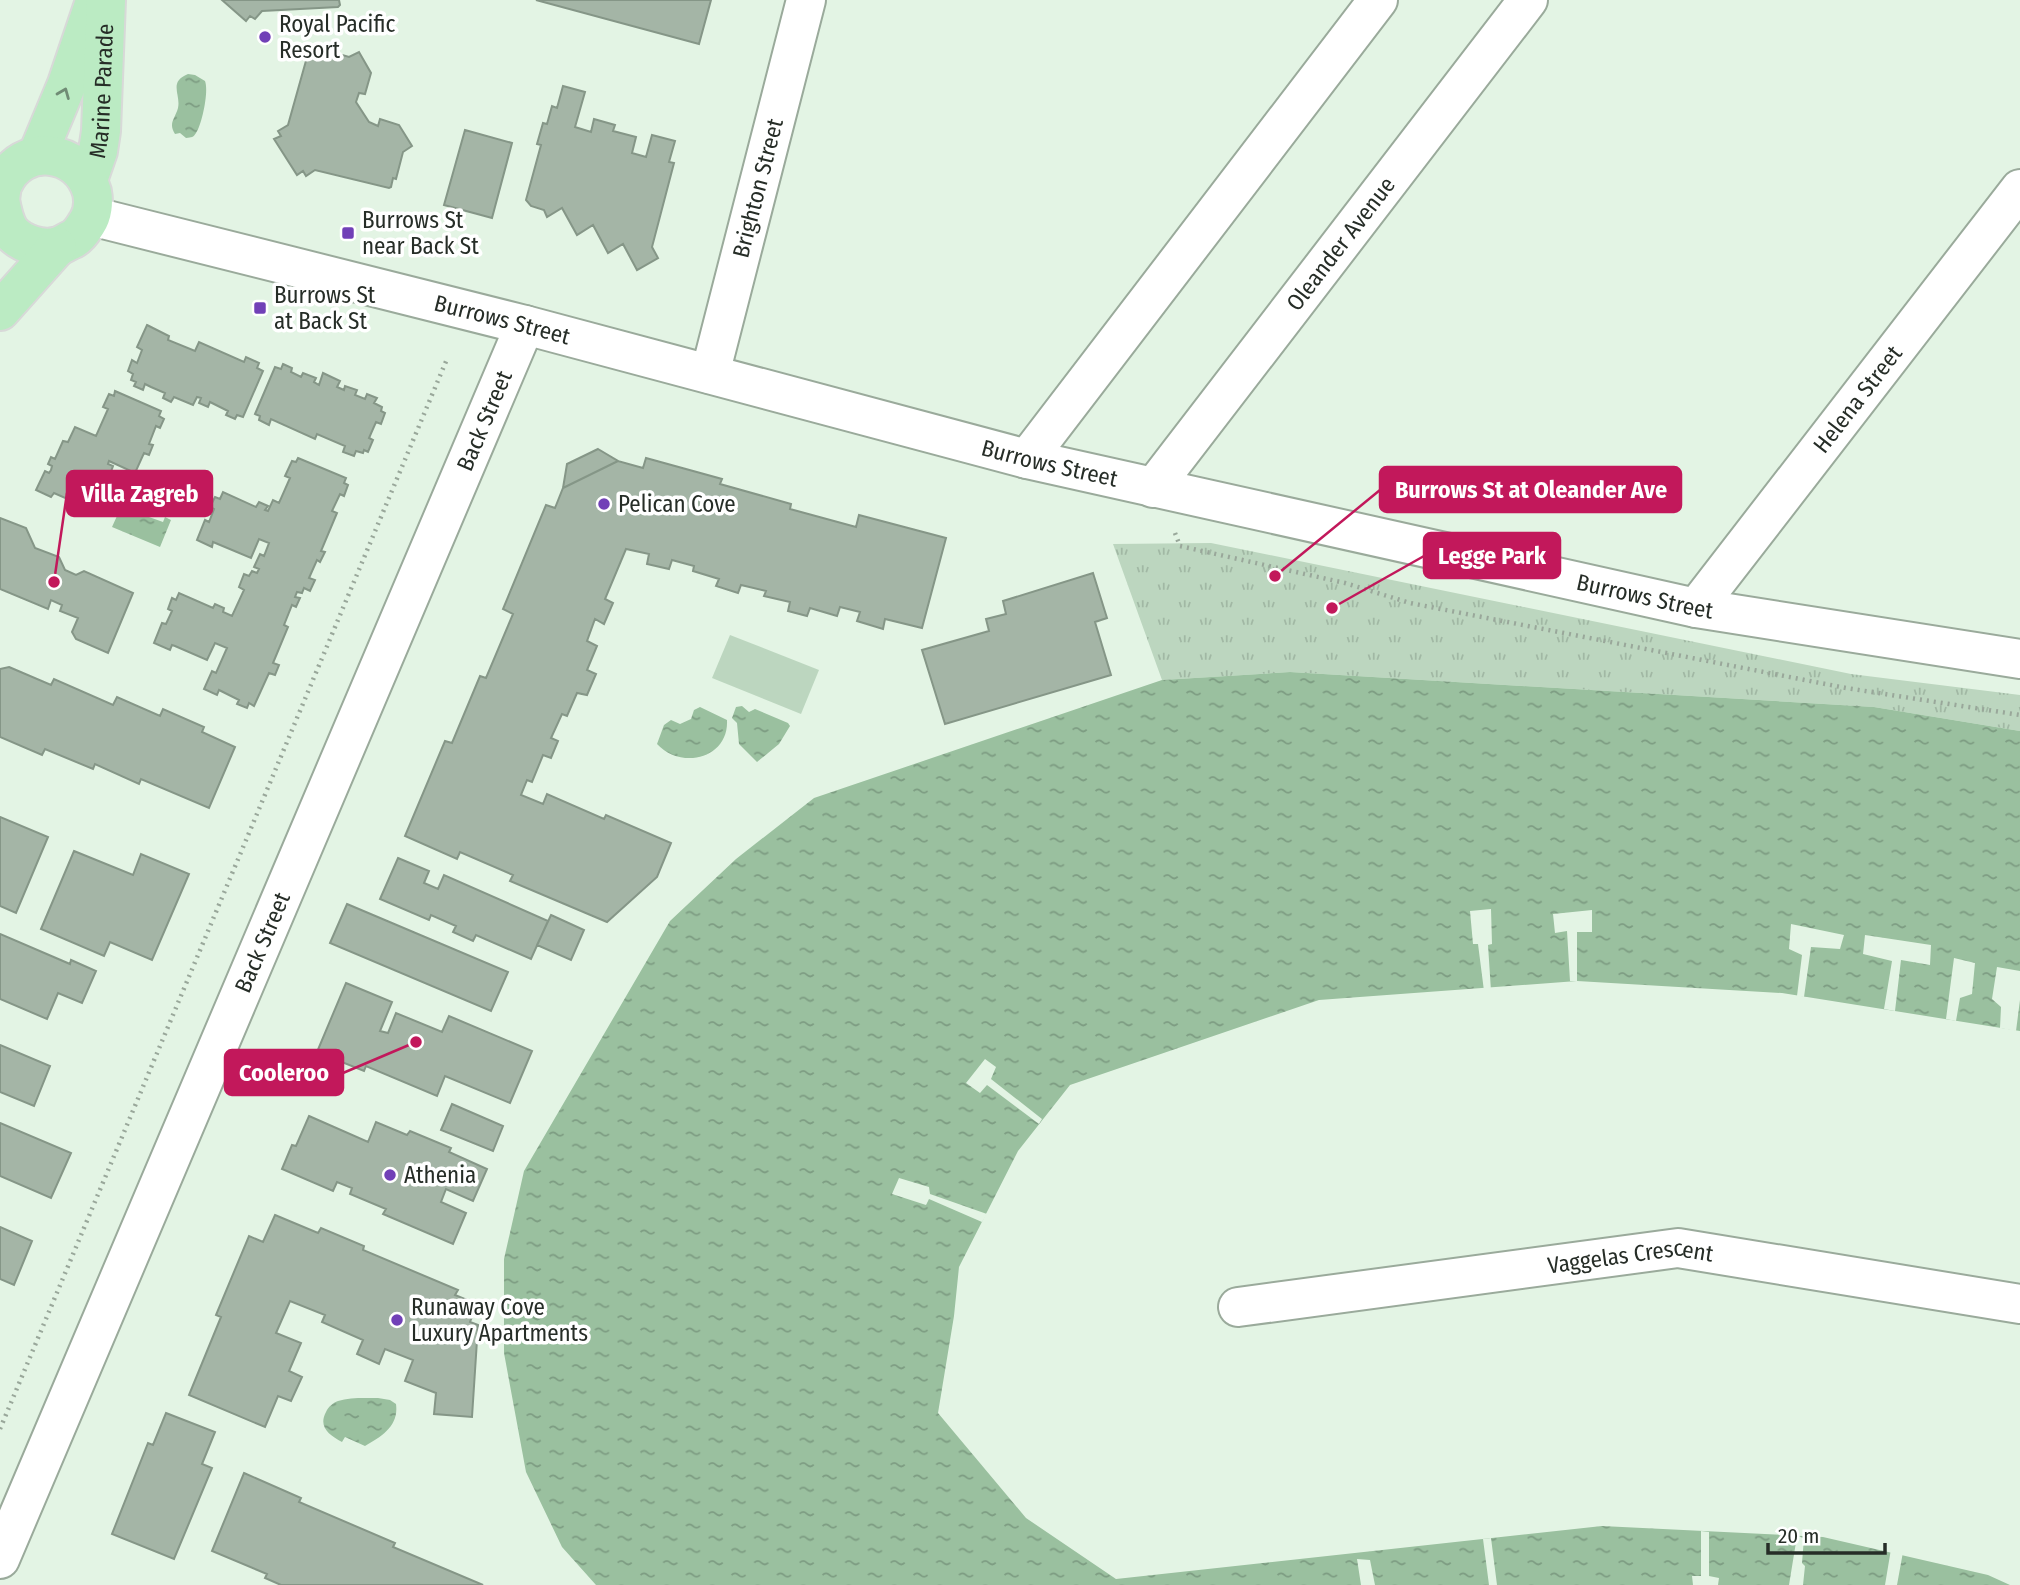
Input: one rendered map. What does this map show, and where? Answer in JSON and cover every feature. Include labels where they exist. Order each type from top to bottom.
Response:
[{"type":"main road","name":"Marine Parade","points":[[37,156],[72,72],[95,0]]},
{"type":"main road","name":"Marine Parade","points":[[90,198],[101,131],[106,0]]},
{"type":"main road","points":[[0,311],[57,247],[78,236],[90,198],[76,165],[58,156],[37,156],[22,161],[10,171],[1,201],[10,230],[23,242],[40,247],[57,247]]},
{"type":"street","name":"Brighton Street","points":[[709,374],[806,0]]},
{"type":"street","points":[[1027,459],[1378,0]]},
{"type":"street","name":"Oleander Avenue","points":[[1153,488],[1528,0]]},
{"type":"street","name":"Helena Street","points":[[1696,608],[2020,189]]},
{"type":"street","name":"Burrows Street","points":[[90,198],[525,325],[1027,459],[1696,608],[2020,659]]},
{"type":"street","name":"Back Street","points":[[0,1559],[525,325]]},
{"type":"street","name":"Vaggelas Crescent","points":[[1237,1307],[1678,1248],[2020,1304]]},
{"type":"path","points":[[0,1430],[447,359]]},
{"type":"path","points":[[1153,488],[1180,546],[1345,583],[1424,606],[1846,688],[2020,715]]},
{"type":"green space","points":[[1211,543],[1851,674],[2020,695],[2020,731],[1874,707],[1290,672],[1162,680],[1113,544]]},
{"type":"green space","points":[[730,635],[819,670],[801,714],[712,678]]},
{"type":"water","points":[[188,74],[205,81],[206,92],[198,129],[193,137],[186,138],[180,133],[175,134],[172,124],[178,108],[178,81]]},
{"type":"water","points":[[121,507],[163,522],[165,517],[171,520],[160,547],[112,527]]},
{"type":"water","points":[[1290,672],[1874,707],[2020,731],[2020,1031],[1782,993],[1577,981],[1319,1000],[1070,1085],[1018,1151],[959,1267],[938,1413],[1026,1518],[1116,1579],[1602,1526],[1823,1537],[1988,1575],[2010,1585],[596,1585],[562,1547],[526,1472],[504,1353],[504,1259],[524,1171],[670,921],[736,859],[814,798],[1162,680]]},
{"type":"water","points":[[742,706],[749,712],[755,709],[790,726],[779,744],[757,762],[739,744],[737,723],[732,718],[736,707]]},
{"type":"water","points":[[700,707],[727,720],[726,733],[712,752],[690,758],[678,757],[657,744],[664,725],[671,720],[680,724],[691,719],[694,710]]},
{"type":"water","points":[[378,1398],[396,1404],[395,1418],[388,1430],[365,1446],[345,1437],[342,1442],[326,1430],[324,1417],[334,1403],[348,1399]]},
{"type":"pier","points":[[1491,909],[1492,944],[1488,945],[1491,991],[1484,991],[1478,944],[1473,944],[1470,911]]},
{"type":"pier","points":[[1592,910],[1592,932],[1577,932],[1577,981],[1570,981],[1567,931],[1555,933],[1553,914]]},
{"type":"pier","points":[[1791,924],[1844,935],[1840,949],[1811,947],[1804,997],[1797,996],[1802,955],[1789,949]]},
{"type":"pier","points":[[1865,935],[1931,945],[1930,965],[1901,960],[1895,1011],[1884,1009],[1892,961],[1863,954]]},
{"type":"pier","points":[[1954,958],[1975,963],[1972,994],[1960,998],[1956,1021],[1946,1019]]},
{"type":"pier","points":[[1997,967],[2020,971],[2016,1031],[2000,1028],[2001,1007],[1992,999]]},
{"type":"pier","points":[[985,1059],[996,1067],[991,1079],[1042,1119],[1039,1124],[987,1085],[980,1093],[966,1083]]},
{"type":"pier","points":[[899,1178],[929,1187],[930,1194],[987,1214],[982,1222],[929,1199],[926,1205],[892,1194]]},
{"type":"pier","points":[[1701,1531],[1709,1532],[1709,1576],[1719,1578],[1718,1585],[1693,1585],[1692,1576],[1701,1576]]},
{"type":"pier","points":[[1797,1536],[1804,1538],[1803,1585],[1789,1585]]},
{"type":"pier","points":[[1491,1538],[1497,1585],[1489,1585],[1483,1539]]},
{"type":"pier","points":[[1891,1549],[1903,1552],[1897,1585],[1885,1585]]},
{"type":"pier","points":[[1357,1559],[1370,1560],[1375,1585],[1361,1585]]},
{"type":"building","points":[[222,0],[339,0],[340,5],[262,11],[255,19],[250,16],[246,21]]},
{"type":"building","points":[[536,0],[711,0],[699,44]]},
{"type":"building","points":[[322,49],[349,57],[359,52],[371,73],[365,94],[359,93],[356,102],[369,122],[378,126],[380,119],[399,125],[412,146],[403,152],[396,179],[393,178],[391,187],[315,170],[306,176],[303,171],[297,175],[274,139],[281,136],[278,131],[288,125],[309,50]]},
{"type":"building","points":[[563,86],[585,92],[575,127],[591,132],[594,119],[615,125],[613,131],[636,137],[632,153],[646,157],[652,135],[675,141],[669,162],[674,163],[652,247],[658,258],[637,270],[623,244],[608,253],[593,225],[577,235],[562,208],[547,217],[544,210],[531,206],[526,200],[541,145],[537,144],[543,123],[547,124],[552,106],[557,108]]},
{"type":"building","points":[[465,130],[512,143],[492,218],[444,205]]},
{"type":"building","points":[[147,325],[169,336],[168,340],[195,351],[199,342],[244,362],[246,357],[259,363],[257,368],[263,371],[243,417],[237,415],[235,419],[226,415],[228,411],[210,402],[208,407],[199,403],[201,398],[197,397],[193,405],[174,397],[171,402],[163,398],[165,393],[145,384],[143,390],[134,386],[136,382],[131,380],[133,374],[128,371],[132,360],[137,363],[142,350],[137,347]]},
{"type":"building","points":[[283,364],[301,377],[303,373],[316,378],[314,382],[319,385],[323,373],[340,381],[337,387],[344,390],[345,386],[357,390],[355,395],[365,399],[367,394],[377,398],[374,403],[382,407],[381,411],[385,413],[381,424],[376,422],[369,438],[373,440],[368,452],[356,451],[354,456],[343,452],[345,446],[317,434],[315,439],[271,419],[269,425],[259,420],[260,416],[255,414],[275,367],[281,369]]},
{"type":"building","points":[[115,391],[161,411],[159,416],[164,419],[160,428],[156,426],[149,444],[153,445],[149,455],[144,453],[135,473],[109,461],[108,464],[113,466],[109,477],[104,475],[98,487],[105,489],[95,511],[54,493],[51,497],[36,490],[45,471],[49,473],[51,470],[52,466],[48,464],[51,457],[55,459],[63,441],[68,442],[75,427],[96,436],[108,409],[103,407],[109,394],[114,396]]},
{"type":"building","points":[[598,449],[618,461],[563,488],[567,464]]},
{"type":"building","points":[[298,458],[346,478],[344,483],[348,485],[344,496],[340,494],[332,511],[337,513],[321,551],[325,552],[320,562],[317,560],[309,578],[315,580],[310,591],[304,588],[302,593],[297,592],[295,597],[300,598],[296,607],[292,605],[284,625],[288,627],[273,663],[279,665],[275,675],[269,673],[254,706],[249,703],[247,708],[237,704],[239,700],[219,690],[217,695],[204,689],[212,671],[216,673],[227,648],[215,643],[207,660],[172,645],[170,650],[154,643],[162,623],[166,624],[172,611],[168,609],[172,598],[176,600],[179,593],[213,608],[215,604],[232,616],[244,590],[239,587],[244,574],[249,576],[252,571],[257,573],[259,569],[254,567],[260,554],[264,556],[269,543],[259,539],[251,558],[213,542],[212,547],[197,540],[205,520],[209,522],[214,509],[210,507],[215,497],[220,499],[223,492],[256,507],[259,502],[268,506],[265,510],[268,511],[273,500],[279,503],[290,478],[285,476],[292,461],[296,462]]},
{"type":"building","points":[[646,458],[722,479],[720,484],[791,504],[790,509],[856,527],[859,515],[946,538],[922,628],[885,619],[883,629],[857,621],[860,612],[840,607],[837,616],[810,608],[807,616],[788,611],[790,602],[764,596],[766,591],[741,585],[738,593],[716,586],[719,579],[693,571],[694,566],[672,560],[669,569],[647,564],[649,554],[626,549],[605,599],[613,603],[604,624],[595,619],[587,641],[597,646],[587,670],[596,674],[587,695],[577,693],[567,716],[562,714],[551,738],[558,741],[551,758],[543,755],[532,782],[527,780],[521,795],[543,804],[547,794],[604,819],[606,815],[671,843],[657,877],[607,922],[510,881],[513,875],[460,852],[457,859],[405,836],[445,741],[452,743],[480,676],[486,678],[513,614],[503,609],[546,505],[555,508],[563,488],[618,461],[643,468]]},
{"type":"building","points":[[0,518],[26,528],[35,548],[59,557],[65,570],[76,575],[84,571],[133,593],[108,653],[76,639],[72,632],[78,618],[60,611],[62,605],[51,600],[48,609],[0,589]]},
{"type":"building","points":[[1093,573],[1107,618],[1095,622],[1111,675],[945,724],[922,650],[989,631],[986,619],[1006,614],[1003,601]]},
{"type":"building","points":[[9,667],[51,685],[54,679],[113,705],[117,697],[160,716],[163,709],[204,727],[202,732],[235,747],[209,808],[141,779],[139,784],[95,764],[93,769],[45,749],[42,755],[0,737],[0,669]]},
{"type":"building","points":[[0,817],[48,837],[16,913],[0,906]]},
{"type":"building","points":[[74,851],[133,875],[141,854],[189,874],[152,960],[110,942],[104,956],[41,929]]},
{"type":"building","points":[[398,858],[429,871],[424,883],[438,889],[444,875],[548,921],[531,959],[476,935],[473,941],[453,932],[456,926],[431,915],[429,920],[380,899]]},
{"type":"building","points":[[347,904],[508,972],[491,1011],[330,943]]},
{"type":"building","points":[[551,915],[584,930],[571,960],[537,945]]},
{"type":"building","points":[[0,934],[70,964],[71,960],[96,971],[82,1003],[58,993],[47,1019],[0,999]]},
{"type":"building","points":[[346,983],[392,1002],[380,1031],[388,1033],[396,1013],[442,1032],[449,1016],[532,1051],[510,1103],[445,1076],[437,1096],[366,1066],[364,1071],[317,1052]]},
{"type":"building","points":[[0,1045],[50,1066],[34,1106],[0,1092]]},
{"type":"building","points":[[452,1104],[503,1126],[493,1151],[441,1130]]},
{"type":"building","name":"Athenia","points":[[309,1116],[368,1142],[376,1122],[407,1135],[410,1131],[451,1148],[449,1152],[487,1169],[473,1201],[446,1189],[441,1202],[466,1213],[453,1244],[383,1214],[386,1209],[350,1194],[352,1188],[337,1182],[333,1191],[282,1169]]},
{"type":"building","points":[[0,1123],[71,1153],[51,1198],[0,1176]]},
{"type":"building","name":"Runaway Cove Luxury Apartments","points":[[275,1215],[318,1233],[321,1228],[364,1246],[363,1250],[458,1290],[455,1295],[477,1304],[470,1322],[478,1325],[472,1417],[434,1414],[436,1393],[405,1381],[413,1360],[385,1349],[379,1364],[357,1354],[363,1340],[322,1322],[325,1315],[290,1301],[276,1333],[301,1343],[289,1371],[302,1377],[291,1401],[278,1396],[265,1427],[189,1395],[221,1317],[216,1315],[249,1236],[263,1242]]},
{"type":"building","points":[[0,1227],[32,1241],[14,1285],[0,1279]]},
{"type":"building","points":[[166,1413],[215,1432],[202,1464],[212,1468],[174,1559],[112,1534],[148,1443],[153,1445]]},
{"type":"building","points":[[244,1473],[301,1498],[299,1502],[395,1543],[393,1547],[483,1585],[281,1585],[265,1578],[267,1574],[212,1551]]},
{"type":"place","name":"Royal Pacific Resort","points":[[265,37]]},
{"type":"place","name":"Burrows St near Back St","points":[[348,233]]},
{"type":"place","name":"Burrows St at Back St","points":[[260,308]]},
{"type":"place","name":"Pelican Cove","points":[[604,504]]},
{"type":"place","name":"Burrows St at Oleander Ave","points":[[1275,576]]},
{"type":"place","name":"Villa Zagreb","points":[[54,582]]},
{"type":"place","name":"Legge Park","points":[[1332,608]]},
{"type":"place","name":"Cooleroo","points":[[416,1042]]},
{"type":"place","name":"Athenia","points":[[390,1175]]},
{"type":"place","name":"Runaway Cove Luxury Apartments","points":[[397,1320]]}]
